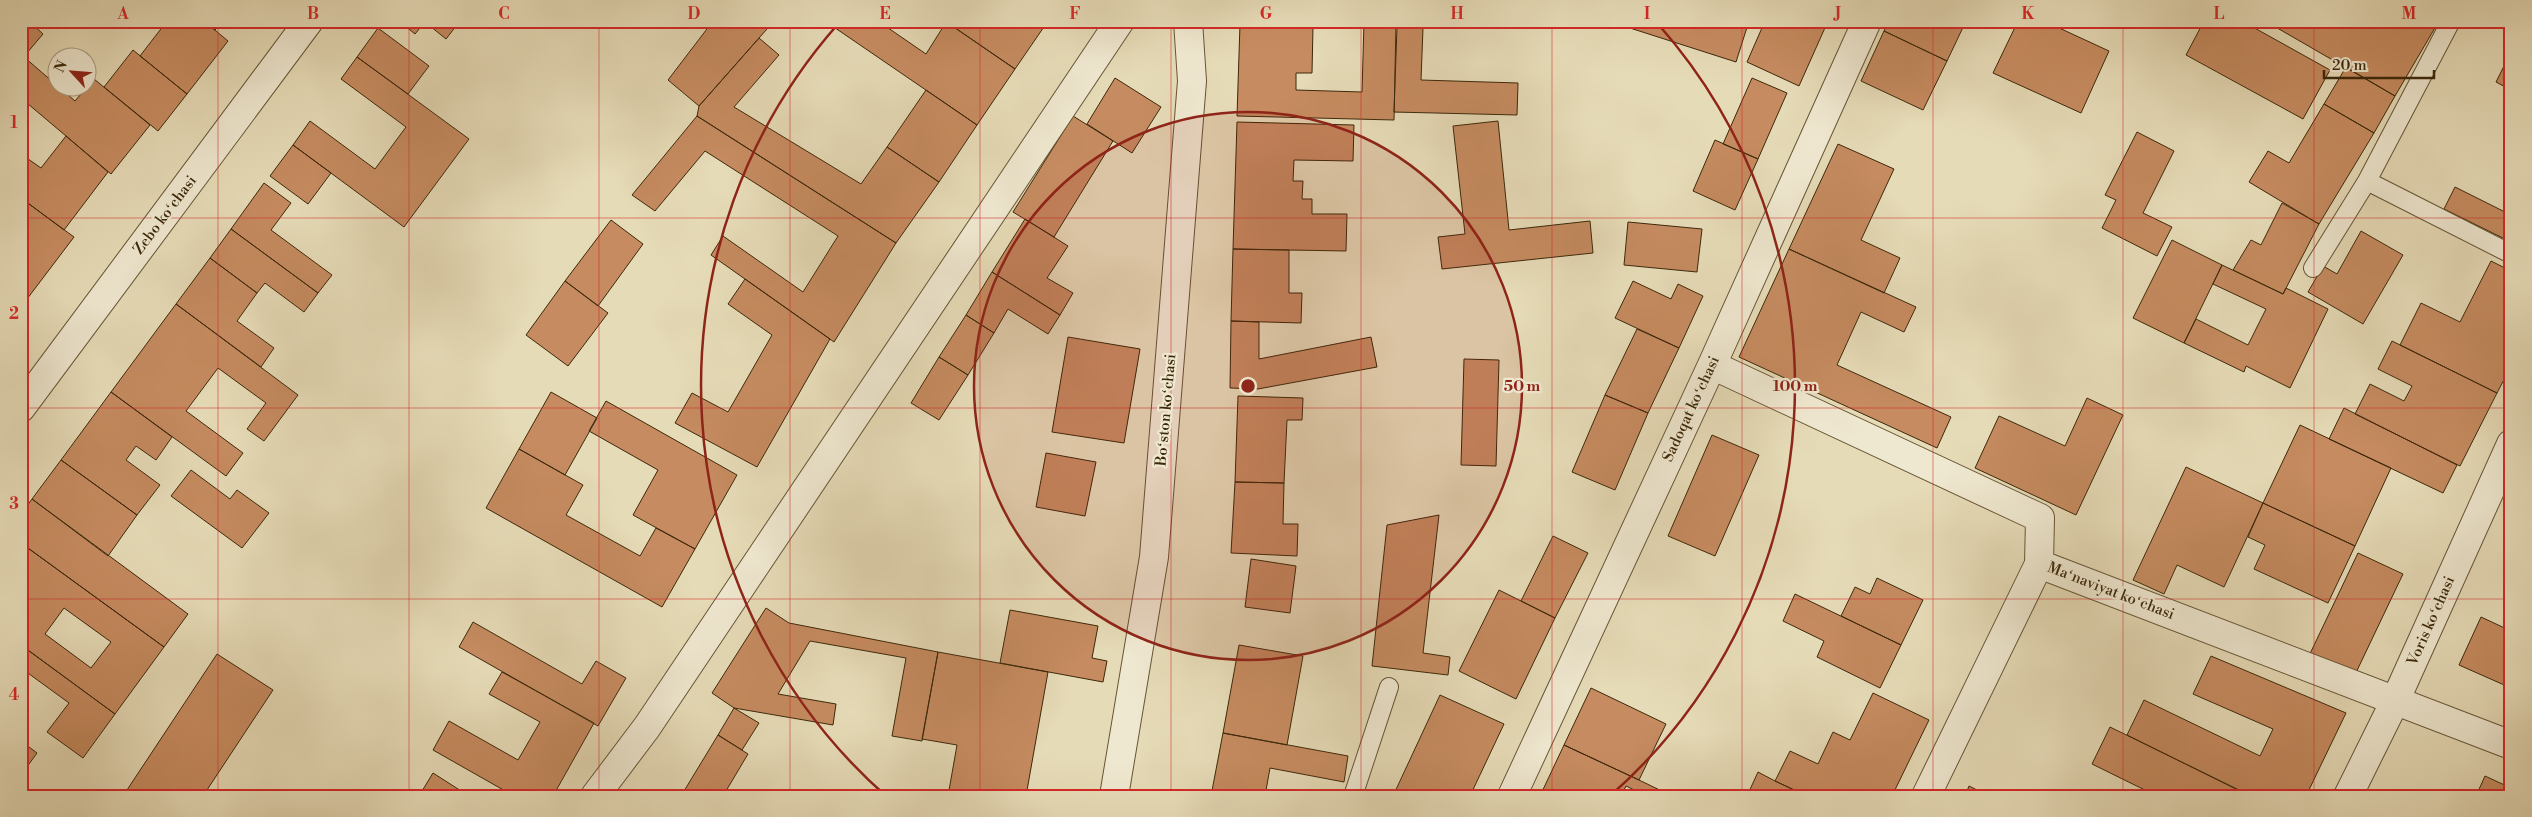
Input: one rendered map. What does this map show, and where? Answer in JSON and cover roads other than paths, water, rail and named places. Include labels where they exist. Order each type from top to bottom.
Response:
[{"type":"street","name":"Zebo koʻchasi","points":[[21,408],[309,21]]},
{"type":"street","points":[[595,796],[647,727],[1120,21]]},
{"type":"street","name":"Boʻston koʻchasi","points":[[1114,796],[1154,557],[1192,81],[1188,21]]},
{"type":"street","name":"Sadoqat koʻchasi","points":[[1512,796],[1712,365],[1867,21]]},
{"type":"street","points":[[1712,365],[2040,518],[2039,564]]},
{"type":"street","name":"Voris koʻchasi","points":[[2348,796],[2396,699],[2511,444]]},
{"type":"street","name":"Maʻnaviyat koʻchasi","points":[[1926,796],[2039,564],[2396,699],[2511,745]]},
{"type":"lane","points":[[2313,268],[2366,181],[2451,21]]},
{"type":"lane","points":[[2366,181],[2511,254]]},
{"type":"lane","points":[[1353,796],[1389,687]]}]
